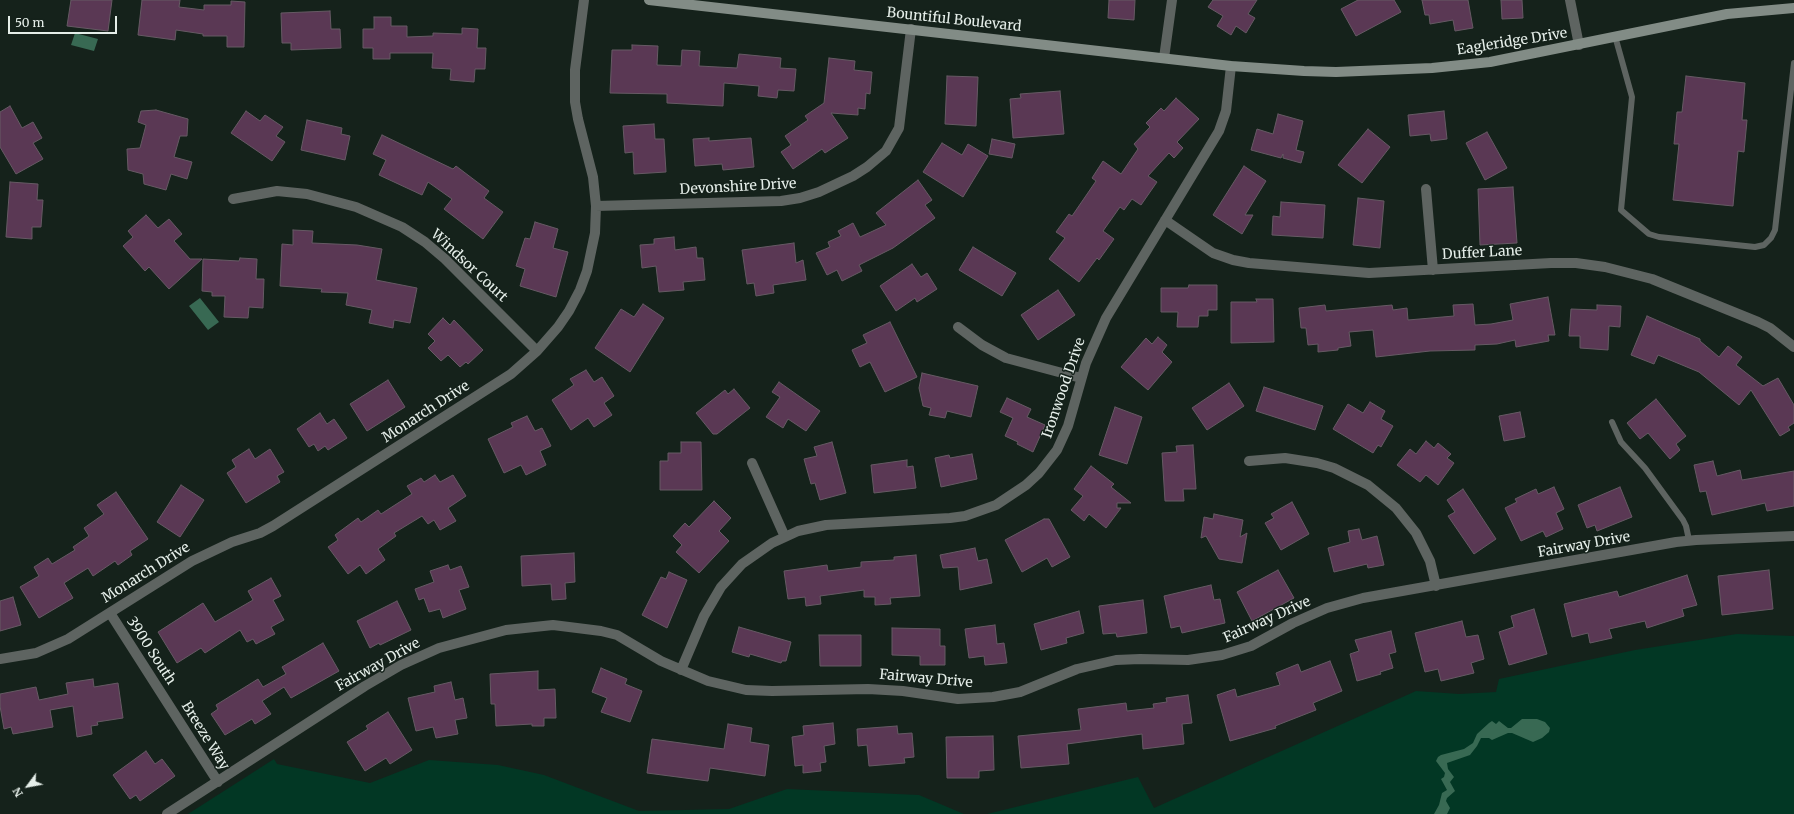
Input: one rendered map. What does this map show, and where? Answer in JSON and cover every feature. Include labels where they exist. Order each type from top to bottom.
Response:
[{"type":"main road","name":"Bountiful Boulevard","points":[[649,0],[1231,66]]},
{"type":"main road","name":"Eagleridge Drive","points":[[1231,66],[1336,72],[1424,69],[1490,62],[1727,14],[1794,8]]},
{"type":"street","name":"Monarch Drive","points":[[0,660],[36,653],[50,648],[74,636],[192,561],[232,542],[260,533],[284,520],[510,374],[537,351],[558,327],[569,311],[580,290],[592,252],[595,233],[596,206],[593,177],[578,119],[576,102],[575,70],[584,0]]},
{"type":"street","points":[[1164,58],[1172,0]]},
{"type":"street","points":[[1570,0],[1579,45]]},
{"type":"street","name":"Devonshire Drive","points":[[596,206],[781,201],[800,198],[819,192],[853,176],[867,167],[886,151],[899,128],[911,29]]},
{"type":"street","name":"Ironwood Drive","points":[[681,670],[704,616],[721,587],[731,575],[755,554],[785,537],[826,524],[950,518],[981,511],[996,505],[1026,485],[1039,473],[1053,455],[1068,426],[1081,378],[1092,347],[1106,318],[1220,131],[1226,110],[1231,66]]},
{"type":"street","points":[[1426,189],[1432,270]]},
{"type":"street","name":"Windsor Court","points":[[232,198],[277,191],[307,194],[356,207],[402,227],[425,242],[445,260],[537,351]]},
{"type":"street","name":"Duffer Lane","points":[[1165,220],[1213,253],[1233,260],[1249,263],[1362,273],[1388,273],[1550,263],[1576,263],[1611,268],[1652,279],[1758,322],[1770,328],[1794,347]]},
{"type":"street","points":[[958,327],[982,345],[1006,358],[1081,378]]},
{"type":"street","points":[[1249,461],[1285,458],[1317,463],[1334,468],[1368,485],[1396,508],[1416,534],[1430,561],[1436,586]]},
{"type":"street","points":[[752,463],[785,537]]},
{"type":"street","name":"Fairway Drive","points":[[167,814],[365,686],[401,665],[439,648],[487,634],[514,629],[553,625],[602,631],[623,638],[661,661],[708,681],[758,691],[868,689],[903,691],[958,698],[993,697],[1020,692],[1077,669],[1116,660],[1188,660],[1222,655],[1251,646],[1293,623],[1327,608],[1363,598],[1689,540],[1794,536]]},
{"type":"street","name":"3900 South","points":[[110,613],[169,704]]},
{"type":"street","name":"Breeze Way","points":[[169,704],[218,782]]},
{"type":"lane","points":[[1615,36],[1632,97],[1621,210],[1643,230],[1659,237],[1755,247],[1764,245],[1771,238],[1775,230],[1794,63]]},
{"type":"lane","points":[[1612,422],[1621,442],[1645,468],[1683,520],[1689,540]]},
{"type":"shaded area","points":[[75,33],[98,39],[94,51],[71,45]]},
{"type":"shaded area","points":[[200,298],[219,322],[208,330],[189,306]]},
{"type":"shaded area","points":[[1737,634],[1794,636],[1794,814],[987,814],[1138,777],[1154,808],[1416,691],[1459,694],[1496,692],[1499,679],[1635,650]]},
{"type":"shaded area","points":[[1522,719],[1537,719],[1545,722],[1550,728],[1549,732],[1542,738],[1533,742],[1512,733],[1508,733],[1492,740],[1489,738],[1481,738],[1470,755],[1447,763],[1448,769],[1454,777],[1450,782],[1455,791],[1447,798],[1446,801],[1450,808],[1447,814],[1434,814],[1439,805],[1442,793],[1447,790],[1441,779],[1444,777],[1445,773],[1436,761],[1438,757],[1464,749],[1473,743],[1477,734],[1492,721],[1496,724],[1499,721],[1508,728],[1511,728]]},
{"type":"shaded area","points":[[274,759],[277,764],[370,783],[429,760],[498,765],[544,775],[639,811],[729,809],[787,789],[919,795],[964,814],[188,814]]},
{"type":"building","points":[[71,0],[112,0],[108,31],[67,26]]},
{"type":"building","points":[[142,0],[180,0],[179,7],[204,10],[204,5],[231,5],[231,1],[245,2],[244,47],[227,47],[227,36],[203,36],[203,34],[176,30],[175,40],[138,35]]},
{"type":"building","points":[[1109,0],[1135,0],[1134,20],[1108,18]]},
{"type":"building","points":[[1213,0],[1257,0],[1248,14],[1255,18],[1246,33],[1236,26],[1231,35],[1217,26],[1223,16],[1208,7]]},
{"type":"building","points":[[1358,0],[1394,0],[1401,12],[1356,36],[1341,9]]},
{"type":"building","points":[[1422,0],[1468,0],[1473,28],[1455,31],[1453,20],[1430,24],[1429,15],[1425,15]]},
{"type":"building","points":[[1501,0],[1522,0],[1523,18],[1502,19]]},
{"type":"building","points":[[330,11],[331,29],[340,29],[341,48],[291,50],[291,43],[282,43],[281,13]]},
{"type":"building","points":[[374,17],[391,17],[391,26],[407,26],[407,37],[433,36],[433,33],[462,34],[462,28],[478,29],[477,48],[486,48],[485,69],[475,69],[474,82],[450,80],[451,69],[432,68],[433,53],[390,53],[390,59],[373,59],[373,48],[363,48],[363,29],[374,29]]},
{"type":"building","points":[[632,45],[658,46],[657,65],[681,66],[682,50],[700,51],[699,66],[737,68],[739,54],[781,58],[780,68],[796,69],[794,91],[778,90],[777,98],[758,96],[759,86],[724,83],[723,106],[667,103],[667,94],[610,93],[612,50],[632,50]]},
{"type":"building","points":[[829,58],[855,61],[854,70],[872,72],[870,94],[866,93],[865,109],[858,108],[858,115],[831,113],[848,138],[825,153],[822,149],[793,169],[781,152],[791,145],[785,136],[808,120],[805,116],[824,103]]},
{"type":"building","points":[[947,76],[978,77],[976,126],[945,124]]},
{"type":"building","points":[[1686,76],[1745,83],[1742,120],[1747,120],[1744,152],[1738,151],[1733,206],[1673,200],[1679,144],[1674,144],[1677,112],[1682,112]]},
{"type":"building","points":[[1060,91],[1064,134],[1013,138],[1010,99],[1021,98],[1020,94]]},
{"type":"building","points":[[1176,98],[1199,119],[1177,142],[1183,148],[1174,158],[1169,153],[1148,176],[1157,182],[1141,205],[1132,199],[1124,210],[1120,207],[1103,231],[1114,239],[1099,260],[1097,258],[1079,282],[1049,259],[1065,238],[1056,232],[1069,214],[1072,216],[1096,181],[1092,178],[1103,161],[1121,174],[1138,149],[1134,144],[1150,127],[1146,123],[1161,108],[1164,111]]},
{"type":"building","points":[[10,106],[22,128],[33,122],[42,138],[33,143],[43,159],[16,174],[0,147],[0,112]]},
{"type":"building","points":[[156,110],[188,119],[187,136],[180,136],[174,157],[192,162],[187,179],[171,174],[166,190],[144,184],[143,174],[128,170],[127,149],[140,148],[146,125],[138,122],[141,111]]},
{"type":"building","points":[[246,111],[260,121],[265,115],[283,127],[276,136],[285,142],[272,161],[231,133]]},
{"type":"building","points":[[1444,111],[1447,139],[1431,141],[1430,134],[1410,136],[1408,115]]},
{"type":"building","points":[[1278,114],[1303,121],[1296,150],[1304,152],[1301,163],[1283,158],[1283,154],[1281,158],[1251,150],[1257,129],[1273,134]]},
{"type":"building","points":[[307,120],[342,128],[341,134],[350,136],[345,160],[301,150]]},
{"type":"building","points":[[654,124],[655,139],[664,139],[666,172],[634,174],[633,152],[625,153],[623,126]]},
{"type":"building","points":[[1368,129],[1390,147],[1362,183],[1338,165]]},
{"type":"building","points":[[1487,132],[1507,168],[1485,180],[1466,143]]},
{"type":"building","points":[[382,135],[453,169],[456,166],[489,191],[484,198],[503,212],[483,239],[444,209],[452,199],[428,182],[422,195],[379,175],[386,160],[373,154]]},
{"type":"building","points":[[709,138],[709,141],[751,138],[754,167],[723,170],[722,164],[695,166],[693,139]]},
{"type":"building","points":[[992,139],[1015,144],[1012,158],[989,154]]},
{"type":"building","points":[[942,143],[962,155],[968,144],[988,156],[963,197],[923,172]]},
{"type":"building","points":[[1244,166],[1266,181],[1245,215],[1253,215],[1242,234],[1213,215]]},
{"type":"building","points":[[918,180],[932,200],[925,205],[935,218],[893,248],[859,265],[862,271],[842,281],[837,270],[827,275],[816,253],[830,247],[828,242],[841,236],[838,231],[853,223],[860,237],[886,225],[876,213]]},
{"type":"building","points":[[10,182],[38,184],[37,200],[43,200],[41,227],[32,227],[32,239],[6,237]]},
{"type":"building","points":[[1513,187],[1517,243],[1480,245],[1478,189]]},
{"type":"building","points":[[1358,198],[1384,201],[1380,248],[1353,245]]},
{"type":"building","points":[[1281,202],[1325,205],[1323,238],[1272,235],[1273,216],[1280,217]]},
{"type":"building","points":[[146,215],[158,228],[169,219],[182,234],[174,241],[190,259],[202,259],[169,289],[149,267],[145,271],[123,246],[133,237],[128,231]]},
{"type":"building","points":[[535,222],[558,229],[553,248],[568,252],[556,297],[520,286],[525,269],[516,266],[525,238],[530,239]]},
{"type":"building","points":[[293,230],[313,231],[312,243],[357,245],[382,249],[376,280],[417,288],[410,323],[394,320],[393,328],[369,323],[372,310],[346,305],[348,293],[321,292],[322,289],[280,286],[282,244],[293,245]]},
{"type":"building","points":[[674,237],[675,250],[696,247],[697,258],[703,258],[705,280],[683,282],[684,290],[659,292],[656,266],[642,268],[640,245],[654,244],[654,239]]},
{"type":"building","points":[[794,243],[796,263],[803,260],[806,280],[773,285],[774,293],[756,296],[754,283],[747,284],[742,250]]},
{"type":"building","points":[[973,247],[1016,273],[1002,296],[959,270]]},
{"type":"building","points":[[240,258],[257,259],[256,279],[264,279],[263,308],[249,307],[248,318],[224,317],[225,296],[212,296],[212,292],[202,291],[203,259],[239,261]]},
{"type":"building","points":[[912,264],[921,277],[927,273],[937,289],[917,302],[915,298],[896,311],[880,286]]},
{"type":"building","points":[[1189,285],[1217,285],[1217,310],[1208,310],[1208,316],[1199,316],[1198,327],[1177,327],[1178,312],[1161,312],[1161,288],[1188,288]]},
{"type":"building","points":[[1058,290],[1075,315],[1038,340],[1021,315]]},
{"type":"building","points":[[1548,297],[1555,335],[1548,335],[1549,341],[1516,347],[1515,340],[1497,344],[1475,345],[1475,350],[1430,351],[1376,357],[1373,330],[1349,332],[1351,346],[1338,348],[1338,350],[1318,352],[1318,344],[1308,345],[1306,328],[1301,328],[1299,308],[1325,305],[1326,311],[1392,305],[1393,310],[1407,308],[1408,320],[1454,316],[1453,305],[1473,304],[1475,325],[1513,320],[1510,304]]},
{"type":"building","points":[[1256,299],[1273,299],[1274,342],[1231,343],[1231,302],[1257,302]]},
{"type":"building","points":[[643,304],[664,318],[630,372],[595,348],[621,309],[634,317]]},
{"type":"building","points":[[1597,305],[1621,306],[1620,327],[1609,326],[1608,350],[1580,348],[1580,336],[1569,336],[1571,309],[1597,310]]},
{"type":"building","points":[[1647,316],[1700,339],[1700,341],[1719,357],[1728,346],[1742,357],[1736,365],[1763,386],[1778,378],[1794,405],[1794,423],[1788,427],[1790,430],[1780,436],[1751,390],[1739,405],[1699,372],[1658,355],[1654,364],[1631,355]]},
{"type":"building","points":[[443,318],[450,325],[454,320],[483,350],[468,364],[466,362],[460,367],[448,355],[441,361],[428,348],[435,341],[428,334]]},
{"type":"building","points":[[890,322],[917,377],[885,392],[870,362],[860,367],[852,350],[867,343],[863,335]]},
{"type":"building","points":[[1158,337],[1167,345],[1162,352],[1172,362],[1148,390],[1121,367],[1146,338],[1152,344]]},
{"type":"building","points":[[586,370],[594,382],[602,377],[614,396],[604,403],[612,415],[594,427],[588,418],[571,430],[552,400],[574,385],[570,379]]},
{"type":"building","points":[[922,373],[978,386],[971,417],[947,411],[945,418],[929,415],[931,408],[923,406],[919,388]]},
{"type":"building","points":[[388,380],[405,407],[367,431],[350,404]]},
{"type":"building","points":[[779,382],[820,411],[806,431],[788,419],[783,428],[766,417],[780,397],[772,392]]},
{"type":"building","points":[[1229,383],[1244,406],[1207,430],[1192,408]]},
{"type":"building","points":[[1264,387],[1323,406],[1315,430],[1256,411]]},
{"type":"building","points":[[734,389],[750,408],[717,434],[713,434],[696,413],[725,390],[728,394]]},
{"type":"building","points":[[1007,398],[1031,409],[1027,417],[1045,425],[1033,452],[1017,444],[1018,442],[1005,436],[1013,418],[1000,412]]},
{"type":"building","points":[[1656,399],[1686,436],[1676,444],[1680,450],[1670,459],[1648,433],[1640,439],[1627,423]]},
{"type":"building","points":[[1370,402],[1385,411],[1381,419],[1393,426],[1381,447],[1378,445],[1373,453],[1333,429],[1348,404],[1363,413]]},
{"type":"building","points":[[1115,407],[1142,417],[1127,464],[1099,455]]},
{"type":"building","points":[[1520,412],[1525,437],[1504,441],[1499,416]]},
{"type":"building","points":[[320,413],[327,424],[334,419],[347,438],[328,450],[325,446],[318,451],[314,444],[309,447],[297,429]]},
{"type":"building","points":[[527,416],[535,431],[542,428],[551,446],[540,451],[546,465],[526,475],[521,465],[504,473],[488,439],[513,427],[511,423]]},
{"type":"building","points":[[1426,441],[1434,448],[1438,443],[1451,454],[1447,458],[1454,463],[1438,485],[1426,475],[1420,482],[1397,465],[1410,449],[1416,454]]},
{"type":"building","points":[[681,442],[701,442],[702,490],[660,490],[660,461],[668,461],[668,453],[681,453]]},
{"type":"building","points":[[832,442],[846,493],[820,500],[815,483],[811,484],[804,459],[817,456],[814,447]]},
{"type":"building","points":[[1193,445],[1196,489],[1183,489],[1184,501],[1165,501],[1162,453],[1177,452],[1176,446]]},
{"type":"building","points":[[249,449],[255,459],[270,449],[284,472],[277,476],[280,482],[246,503],[227,473],[236,467],[232,460]]},
{"type":"building","points":[[972,454],[977,479],[941,487],[935,458],[949,455],[950,458]]},
{"type":"building","points":[[907,460],[907,467],[913,466],[916,488],[874,493],[871,465]]},
{"type":"building","points":[[1713,461],[1717,476],[1740,470],[1742,480],[1794,471],[1794,506],[1767,511],[1765,503],[1712,515],[1706,491],[1700,492],[1694,465]]},
{"type":"building","points":[[1091,466],[1114,484],[1111,487],[1131,503],[1117,503],[1117,508],[1121,508],[1106,528],[1089,514],[1084,521],[1071,510],[1083,496],[1074,489]]},
{"type":"building","points":[[435,475],[440,482],[453,475],[466,496],[448,508],[456,521],[440,530],[434,520],[428,524],[422,516],[394,533],[396,536],[378,549],[385,560],[366,574],[360,565],[348,574],[328,547],[338,540],[335,535],[358,518],[361,522],[378,510],[381,514],[412,494],[407,486],[421,478],[424,482]]},
{"type":"building","points":[[181,485],[204,500],[180,537],[157,522]]},
{"type":"building","points":[[1554,487],[1564,509],[1556,513],[1563,529],[1546,537],[1543,531],[1521,541],[1505,508],[1517,502],[1515,499],[1536,489],[1538,494]]},
{"type":"building","points":[[1620,487],[1632,517],[1597,531],[1595,525],[1587,528],[1578,505]]},
{"type":"building","points":[[1463,489],[1496,539],[1474,554],[1448,516],[1455,512],[1447,500]]},
{"type":"building","points":[[116,492],[148,539],[130,551],[132,555],[118,565],[115,561],[93,576],[88,568],[64,583],[73,598],[39,618],[20,587],[39,576],[34,567],[48,558],[52,564],[75,550],[73,547],[89,536],[84,528],[104,514],[97,505]]},
{"type":"building","points":[[714,501],[731,518],[719,531],[729,541],[699,573],[676,552],[682,545],[673,536],[685,523],[689,527]]},
{"type":"building","points":[[1292,502],[1309,534],[1281,550],[1265,523],[1274,518],[1271,514]]},
{"type":"building","points":[[1214,514],[1243,520],[1240,537],[1247,533],[1242,563],[1219,559],[1206,536],[1201,538],[1204,517],[1213,519]]},
{"type":"building","points":[[1044,519],[1049,519],[1070,557],[1052,567],[1047,558],[1022,572],[1005,540]]},
{"type":"building","points":[[1359,529],[1362,540],[1377,536],[1384,565],[1368,568],[1367,564],[1334,572],[1328,548],[1350,542],[1348,531]]},
{"type":"building","points":[[975,548],[978,561],[987,559],[992,583],[960,590],[958,567],[943,568],[940,555]]},
{"type":"building","points":[[574,553],[575,582],[565,583],[566,599],[552,600],[551,584],[522,586],[521,556]]},
{"type":"building","points":[[916,555],[920,596],[890,598],[891,604],[875,605],[875,597],[864,597],[864,590],[820,596],[821,604],[806,606],[805,597],[788,599],[784,571],[827,565],[828,571],[861,567],[861,562],[894,560],[894,557]]},
{"type":"building","points":[[448,565],[450,570],[461,566],[469,587],[459,590],[466,609],[443,618],[440,609],[429,612],[424,598],[419,600],[415,589],[434,582],[430,571]]},
{"type":"building","points":[[1278,570],[1294,598],[1252,621],[1237,592]]},
{"type":"building","points":[[1769,570],[1773,609],[1722,615],[1718,576]]},
{"type":"building","points":[[669,572],[687,580],[667,628],[642,615],[661,577],[666,579]]},
{"type":"building","points":[[1687,575],[1697,605],[1682,609],[1684,616],[1647,628],[1645,621],[1609,629],[1612,638],[1590,643],[1588,633],[1572,637],[1564,604],[1617,591],[1619,597]]},
{"type":"building","points":[[271,578],[281,596],[273,600],[284,620],[271,627],[275,634],[256,644],[253,639],[247,642],[240,630],[205,653],[201,648],[177,663],[158,632],[203,603],[215,622],[253,600],[248,591]]},
{"type":"building","points":[[1211,585],[1214,600],[1220,599],[1225,623],[1182,633],[1180,626],[1171,628],[1164,596]]},
{"type":"building","points":[[13,597],[21,625],[0,631],[0,601]]},
{"type":"building","points":[[1143,600],[1147,633],[1117,637],[1116,633],[1103,634],[1099,606]]},
{"type":"building","points":[[397,601],[411,630],[380,645],[379,643],[370,648],[357,621]]},
{"type":"building","points":[[1534,609],[1547,654],[1509,665],[1499,632],[1514,627],[1511,616]]},
{"type":"building","points":[[1079,611],[1084,633],[1066,638],[1067,643],[1041,650],[1034,624]]},
{"type":"building","points":[[1462,621],[1466,637],[1478,635],[1484,659],[1471,663],[1474,673],[1441,681],[1438,669],[1425,672],[1415,633]]},
{"type":"building","points":[[995,625],[997,644],[1004,643],[1007,663],[985,665],[984,656],[969,658],[965,629]]},
{"type":"building","points":[[739,627],[791,642],[786,661],[782,661],[781,663],[750,654],[749,657],[732,652]]},
{"type":"building","points":[[892,628],[940,629],[940,646],[945,646],[945,665],[920,665],[920,656],[892,655]]},
{"type":"building","points":[[1391,631],[1396,652],[1389,654],[1393,668],[1380,672],[1381,674],[1357,681],[1350,654],[1359,651],[1355,640]]},
{"type":"building","points":[[819,635],[861,635],[861,666],[820,666]]},
{"type":"building","points":[[323,643],[339,671],[291,698],[284,687],[262,701],[271,714],[255,724],[252,719],[225,735],[211,714],[218,709],[216,705],[258,679],[263,687],[286,674],[282,667]]},
{"type":"building","points":[[1330,661],[1342,691],[1313,703],[1316,710],[1275,726],[1276,728],[1230,741],[1217,695],[1235,689],[1237,697],[1280,685],[1276,673],[1298,664],[1301,672]]},
{"type":"building","points":[[601,668],[627,679],[625,684],[642,691],[630,722],[601,712],[607,698],[592,692]]},
{"type":"building","points":[[538,671],[538,690],[555,689],[556,718],[544,718],[544,726],[532,726],[532,724],[496,726],[495,704],[491,704],[490,674]]},
{"type":"building","points":[[93,679],[94,687],[118,683],[123,718],[97,722],[98,725],[91,726],[92,734],[77,737],[73,706],[50,710],[53,727],[13,734],[11,727],[4,729],[0,706],[0,694],[36,687],[39,700],[68,694],[66,683]]},
{"type":"building","points":[[451,682],[455,700],[463,698],[467,718],[455,720],[458,734],[436,738],[433,727],[416,731],[408,698],[435,692],[434,686]]},
{"type":"building","points":[[1188,695],[1192,723],[1182,724],[1184,744],[1143,749],[1142,734],[1067,744],[1069,764],[1021,768],[1018,736],[1081,730],[1078,709],[1126,703],[1127,711],[1154,708],[1153,704],[1167,702],[1166,698]]},
{"type":"building","points":[[388,712],[412,750],[390,764],[386,758],[365,771],[347,742],[368,729],[366,726]]},
{"type":"building","points":[[833,723],[835,744],[824,746],[826,762],[820,763],[821,771],[803,773],[803,765],[795,766],[792,737],[804,735],[803,726]]},
{"type":"building","points":[[728,724],[752,728],[750,742],[769,745],[765,776],[710,768],[708,781],[647,773],[652,739],[724,749]]},
{"type":"building","points":[[897,726],[898,734],[912,733],[914,757],[904,758],[905,763],[869,766],[867,745],[858,746],[857,729]]},
{"type":"building","points":[[993,736],[994,770],[979,771],[979,778],[947,778],[946,737]]},
{"type":"building","points":[[146,751],[155,764],[162,759],[175,776],[140,801],[136,795],[130,799],[113,775]]}]
